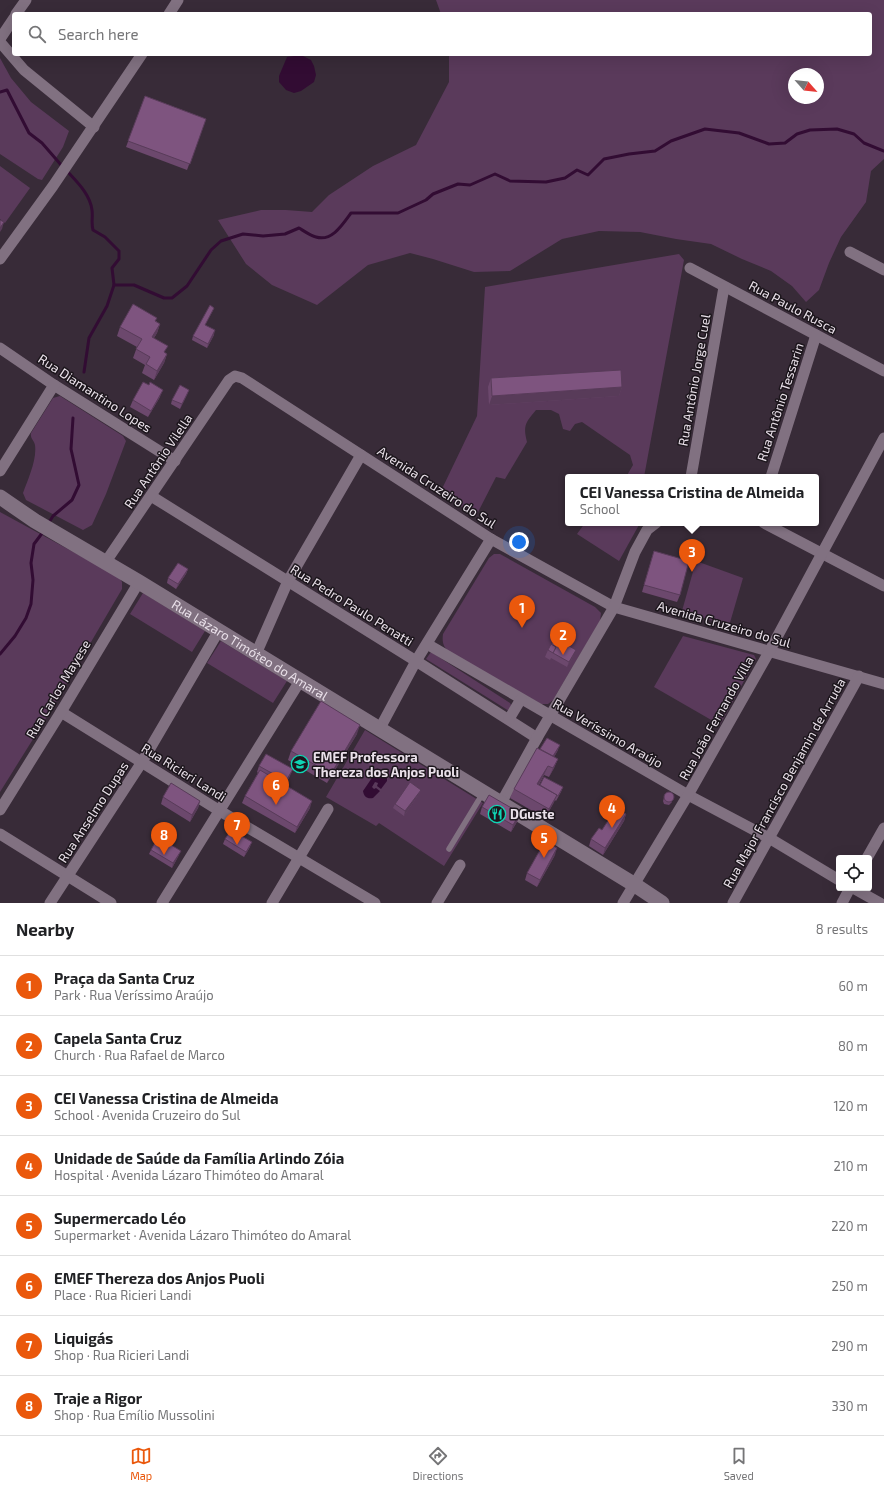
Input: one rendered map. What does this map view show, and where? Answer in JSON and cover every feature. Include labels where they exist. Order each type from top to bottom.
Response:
[{"type":"main road","name":"Rua Lázaro Timóteo do Amaral","points":[[0,497],[58,536],[139,582],[218,632],[501,803],[662,903]]},
{"type":"street","points":[[17,12],[26,0]]},
{"type":"street","points":[[170,12],[178,0]]},
{"type":"street","points":[[0,39],[12,21]]},
{"type":"street","points":[[0,42],[24,70],[94,127]]},
{"type":"street","points":[[0,259],[94,127],[141,56]]},
{"type":"street","points":[[850,252],[884,270]]},
{"type":"street","name":"Rua Paulo Rusca","points":[[690,268],[884,371]]},
{"type":"street","name":"Rua Antônio Jorge Cuel","points":[[693,474],[724,287]]},
{"type":"street","name":"Rua Antônio Tessarin","points":[[772,474],[816,335]]},
{"type":"street","name":"Rua Diamantino Lopes","points":[[0,348],[54,386],[175,461]]},
{"type":"street","name":"Avenida Cruzeiro do Sul","points":[[235,376],[242,378],[491,539],[614,607],[884,684]]},
{"type":"street","name":"Rua Antônio Vilella","points":[[105,563],[229,380],[235,376]]},
{"type":"street","points":[[0,471],[54,386]]},
{"type":"street","name":"Rua João Fernando Villa","points":[[623,903],[688,795],[768,652],[884,438]]},
{"type":"street","points":[[256,654],[288,581],[361,455]]},
{"type":"street","name":"Rua Pedro Paulo Penatti","points":[[151,496],[509,719],[537,738]]},
{"type":"street","points":[[501,803],[537,738],[614,607],[635,552],[647,530],[652,526]]},
{"type":"street","points":[[770,526],[822,552],[884,586]]},
{"type":"street","points":[[379,730],[416,661],[491,539]]},
{"type":"street","name":"Rua Carlos Mayese","points":[[0,810],[139,582]]},
{"type":"street","name":"Rua Anselmo Dupas","points":[[50,903],[142,762],[218,632]]},
{"type":"street","name":"Rua Veríssimo Araújo","points":[[427,644],[688,795],[769,838],[836,878]]},
{"type":"street","name":"Rua Major Francisco Benjamin de Arruda","points":[[733,903],[859,676]]},
{"type":"street","points":[[162,903],[300,681]]},
{"type":"street","points":[[509,719],[521,699]]},
{"type":"street","name":"Rua Ricieri Landi","points":[[61,712],[220,811],[300,857],[375,903]]},
{"type":"street","points":[[272,903],[328,809]]},
{"type":"street","points":[[869,855],[884,828]]},
{"type":"street","points":[[0,834],[111,903]]},
{"type":"street","points":[[438,903],[460,865]]},
{"type":"street","points":[[842,903],[850,891]]},
{"type":"street","points":[[858,891],[880,903]]},
{"type":"lane","points":[[449,849],[483,793]]},
{"type":"shaded area","points":[[436,0],[884,0],[884,159],[871,171],[866,202],[841,237],[819,290],[806,302],[792,286],[771,271],[711,244],[640,232],[599,231],[562,239],[510,271],[474,272],[410,253],[368,265],[317,305],[272,285],[246,264],[218,220],[261,210],[312,212],[329,195],[373,166],[416,145],[449,82],[449,56],[872,56],[872,12],[440,12]]},
{"type":"shaded area","points":[[303,56],[311,60],[316,75],[314,82],[301,91],[294,93],[286,90],[279,82],[279,76],[287,57]]},
{"type":"shaded area","points":[[0,58],[11,78],[31,102],[69,131],[63,147],[42,180],[38,179],[0,154]]},
{"type":"shaded area","points":[[0,166],[30,188],[5,223],[0,219]]},
{"type":"shaded area","points":[[679,254],[684,260],[645,474],[628,474],[633,465],[630,455],[582,422],[575,424],[570,431],[563,429],[559,414],[551,410],[536,410],[529,418],[525,428],[527,442],[505,479],[496,477],[476,516],[440,493],[477,416],[485,287]]},
{"type":"shaded area","points":[[60,396],[123,436],[126,441],[106,494],[92,525],[83,530],[26,500],[23,493],[35,457],[35,445],[31,437],[31,433],[53,398]]},
{"type":"shaded area","points":[[0,512],[119,577],[122,582],[122,589],[53,707],[0,792]]},
{"type":"shaded area","points":[[583,526],[638,526],[619,561],[577,534]]},
{"type":"shaded area","points":[[494,554],[500,554],[595,607],[601,613],[600,621],[553,700],[548,704],[541,704],[448,651],[443,644],[443,634],[489,558]]},
{"type":"shaded area","points":[[696,561],[743,578],[729,626],[682,611]]},
{"type":"shaded area","points":[[143,593],[205,631],[192,652],[130,614]]},
{"type":"shaded area","points":[[683,636],[754,655],[756,659],[720,725],[654,687]]},
{"type":"shaded area","points":[[221,641],[287,681],[273,703],[207,663]]},
{"type":"shaded area","points":[[431,652],[510,703],[511,705],[509,711],[426,659]]},
{"type":"shaded area","points":[[365,730],[483,803],[444,866],[379,823],[376,826],[326,797]]},
{"type":"shaded area","points":[[378,769],[387,776],[387,781],[381,789],[377,786],[378,783],[375,782],[372,787],[380,791],[373,798],[367,798],[363,791]]},
{"type":"building","points":[[145,96],[206,119],[190,164],[128,141]]},
{"type":"building","points":[[0,220],[4,222],[0,228]]},
{"type":"building","points":[[133,304],[157,318],[155,321],[160,324],[152,337],[168,346],[164,352],[167,354],[157,371],[146,364],[150,357],[136,349],[142,339],[120,327]]},
{"type":"building","points":[[210,305],[214,308],[205,325],[215,330],[208,344],[193,336]]},
{"type":"building","points":[[621,370],[622,387],[492,396],[491,378]]},
{"type":"building","points":[[143,382],[149,385],[150,382],[163,390],[151,411],[133,400]]},
{"type":"building","points":[[180,385],[189,390],[182,404],[172,400]]},
{"type":"building","points":[[654,551],[689,561],[680,595],[644,585]]},
{"type":"building","points":[[178,563],[188,569],[178,584],[168,578]]},
{"type":"building","points":[[555,638],[576,650],[569,662],[553,653],[556,647],[551,645]]},
{"type":"building","points":[[551,644],[556,647],[553,653],[548,650]]},
{"type":"building","points":[[321,701],[360,725],[331,774],[291,751]]},
{"type":"building","points":[[547,738],[560,745],[553,756],[540,749]]},
{"type":"building","points":[[537,748],[558,759],[553,768],[548,766],[537,784],[557,795],[549,809],[514,789]]},
{"type":"building","points":[[372,751],[378,756],[372,763],[367,759]]},
{"type":"building","points":[[266,754],[293,769],[286,781],[259,766]]},
{"type":"building","points":[[260,770],[312,801],[297,827],[245,796]]},
{"type":"building","points":[[544,777],[563,787],[558,796],[540,785]]},
{"type":"building","points":[[410,782],[421,790],[405,811],[395,804]]},
{"type":"building","points":[[171,783],[200,801],[192,815],[163,797]]},
{"type":"building","points":[[669,792],[674,797],[669,802],[664,797]]},
{"type":"building","points":[[489,795],[520,813],[513,825],[482,807]]},
{"type":"building","points":[[616,808],[626,814],[605,848],[591,839],[599,828],[602,830]]},
{"type":"building","points":[[231,830],[252,842],[246,852],[225,839]]},
{"type":"building","points":[[158,837],[181,851],[173,863],[151,850]]},
{"type":"building","points":[[545,841],[557,848],[540,880],[527,873]]},
{"type":"waterway","points":[[0,92],[7,90],[29,133],[42,143],[62,166]]},
{"type":"waterway","points":[[114,285],[134,285],[164,298],[172,298],[187,286],[211,250],[221,241],[243,234],[263,236],[285,234],[299,228],[314,236],[322,238],[327,237],[332,235],[351,213],[398,213],[426,200],[433,194],[458,184],[470,185],[495,174],[510,181],[546,182],[565,178],[577,170],[588,175],[604,159],[655,151],[671,141],[705,129],[739,133],[769,144],[785,143],[797,134],[810,130],[837,129],[854,134],[864,143],[884,151]]},
{"type":"waterway","points":[[66,170],[86,193],[89,199],[92,210],[93,230],[105,237],[119,251],[119,259],[112,268],[114,285],[107,306],[89,338],[84,372]]},
{"type":"waterway","points":[[48,524],[53,516],[72,500],[79,485],[71,449],[73,418]]},
{"type":"waterway","points":[[0,654],[15,636],[26,618],[31,604],[33,580],[31,563],[34,544],[43,532]]},
{"type":"place","name":"CEI Vanessa Cristina de Almeida","points":[[692,572]]},
{"type":"place","name":"Praça da Santa Cruz","points":[[522,628]]},
{"type":"place","name":"Capela Santa Cruz","points":[[563,655]]},
{"type":"place","name":"EMEF Professora Thereza dos Anjos Puoli","points":[[300,764]]},
{"type":"place","name":"EMEF Thereza dos Anjos Puoli","points":[[276,805]]},
{"type":"place","name":"DGuste","points":[[497,814]]},
{"type":"place","name":"Unidade de Saúde da Família Arlindo Zóia","points":[[612,828]]},
{"type":"place","name":"Liquigás","points":[[237,845]]},
{"type":"place","name":"Traje a Rigor","points":[[164,855]]},
{"type":"place","name":"Supermercado Léo","points":[[544,858]]}]
